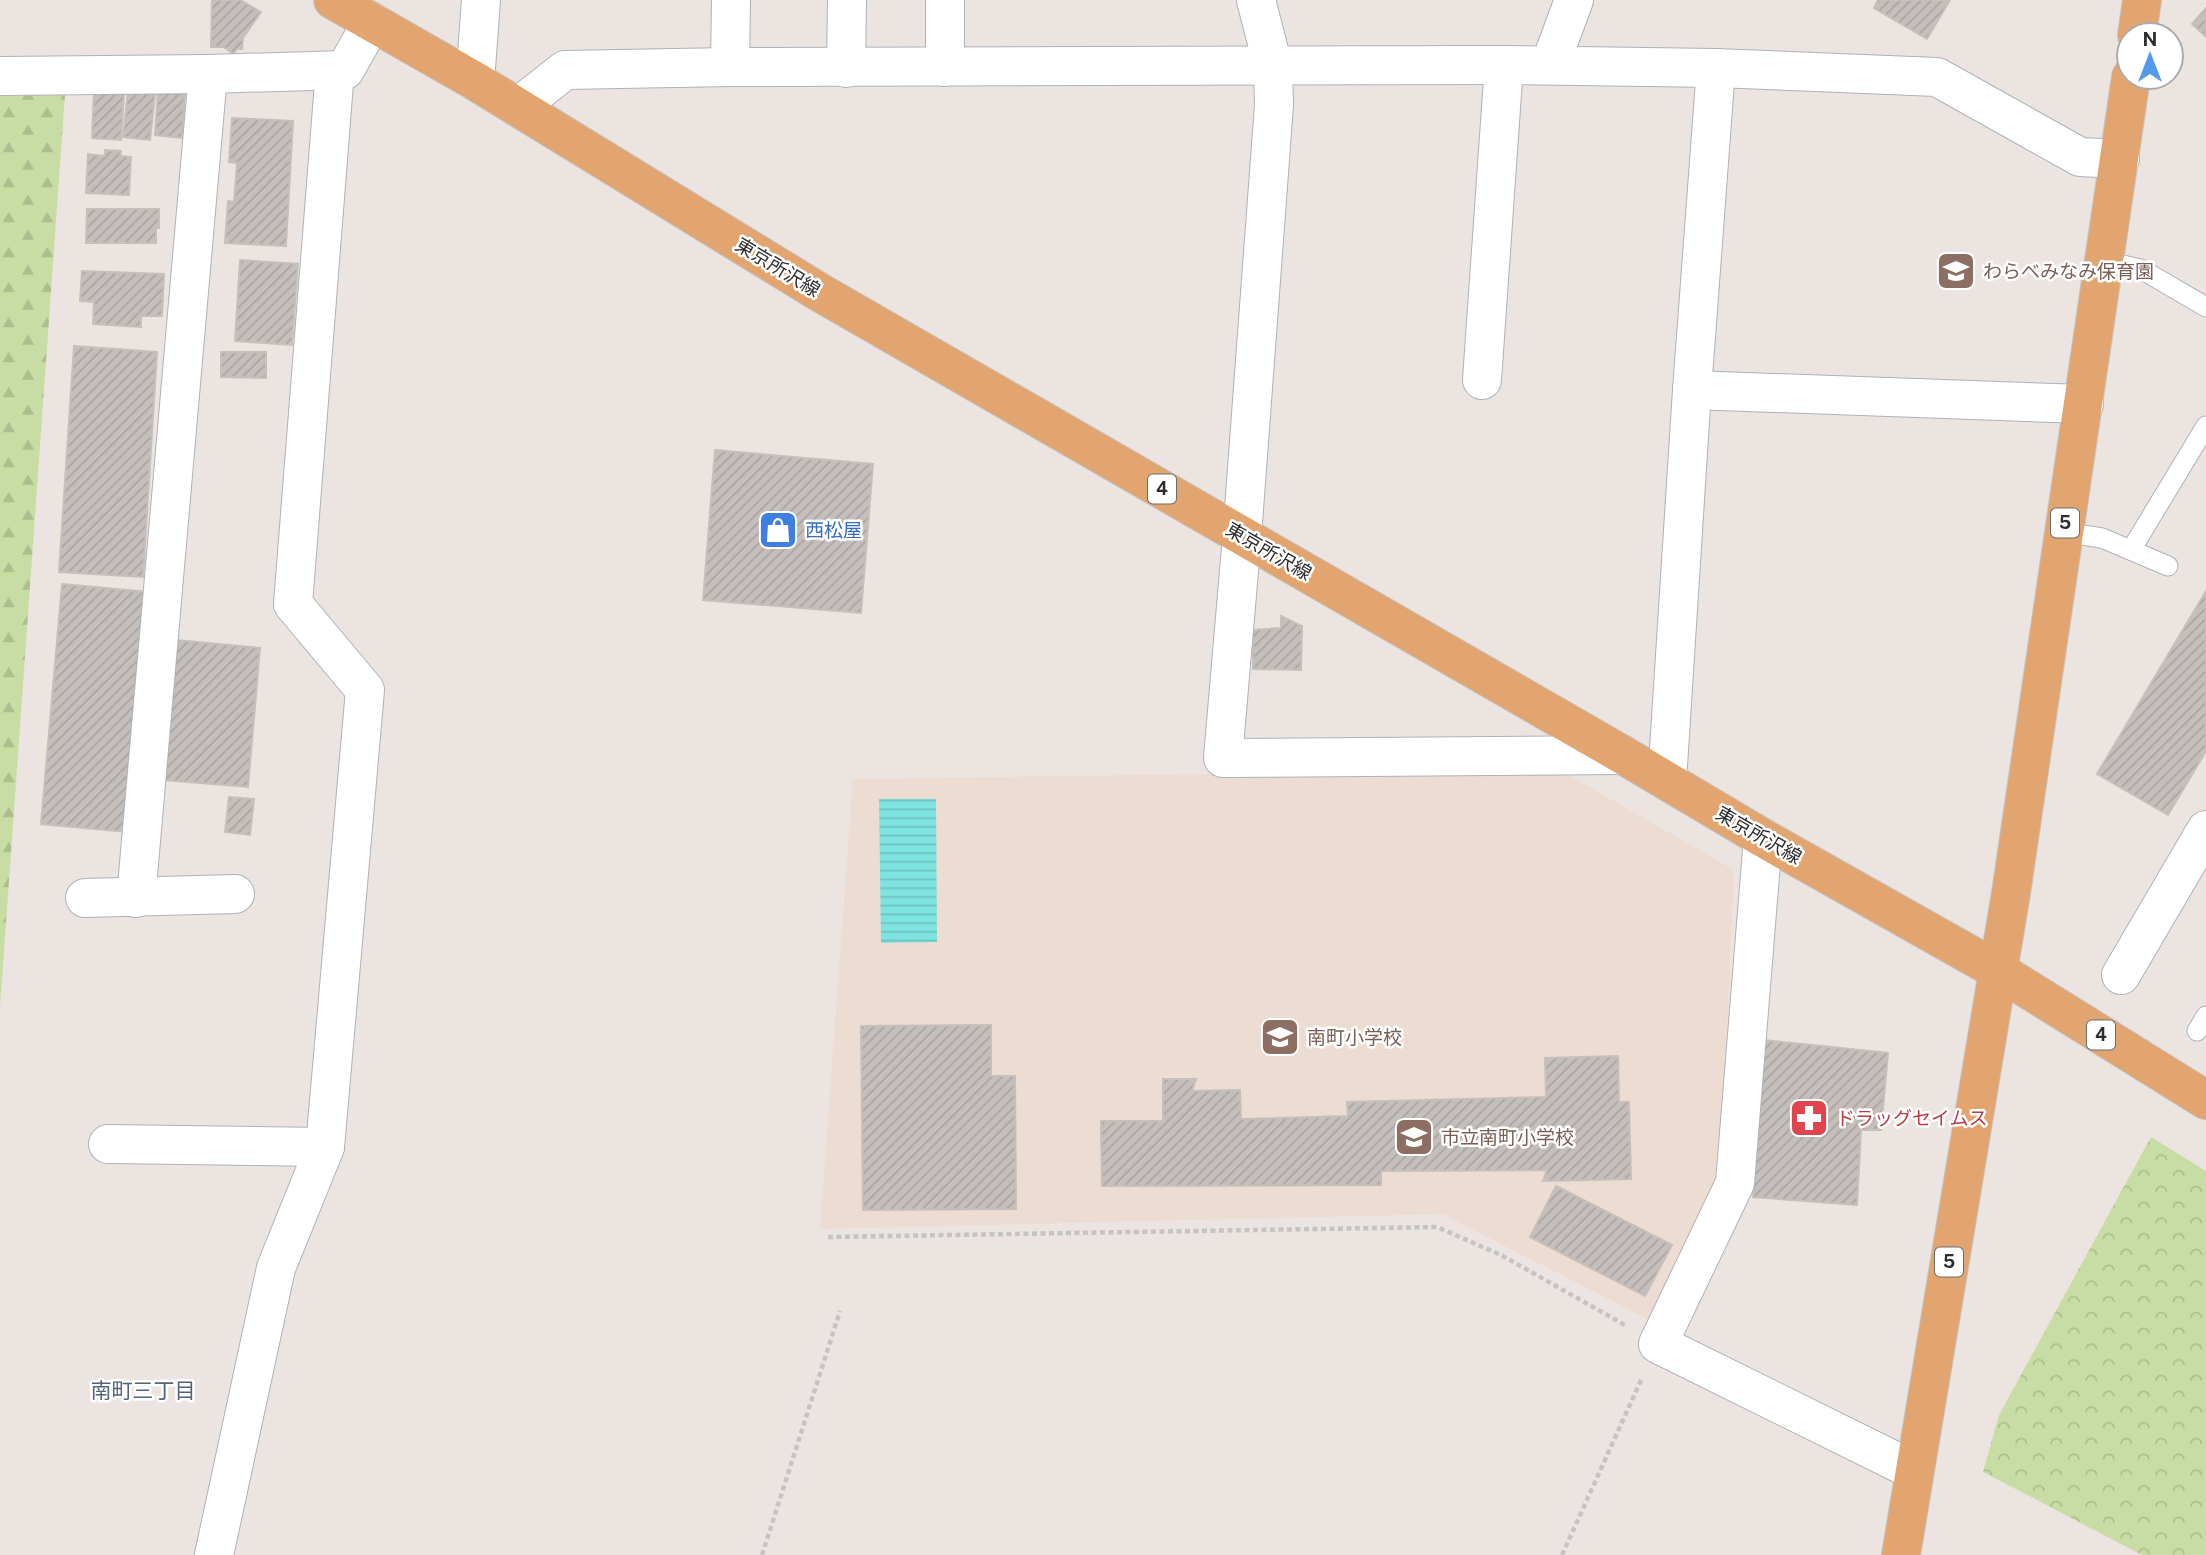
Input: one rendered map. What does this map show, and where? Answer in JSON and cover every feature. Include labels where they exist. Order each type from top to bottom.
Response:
[{"type":"main road","name":"東京所沢線","points":[[333,0],[475,80],[819,292],[1763,838],[1997,970],[2206,1100]]},
{"type":"main road","points":[[2139,21],[2142,0]]},
{"type":"main road","name":"5","points":[[1901,1555],[2011,893],[2129,91]]},
{"type":"street","points":[[475,80],[481,0]]},
{"type":"street","points":[[730,67],[731,0]]},
{"type":"street","points":[[846,68],[847,0]]},
{"type":"street","points":[[945,0],[946,67]]},
{"type":"street","points":[[1256,0],[1273,66],[1274,105],[1223,758],[1623,755]]},
{"type":"street","points":[[1550,65],[1574,0]]},
{"type":"street","points":[[0,76],[345,70],[372,22]]},
{"type":"street","points":[[517,107],[565,70],[730,67],[1504,65],[1716,68],[1937,77],[2080,157],[2120,159]]},
{"type":"street","points":[[1482,380],[1504,65]]},
{"type":"street","points":[[1667,781],[1716,68]]},
{"type":"street","points":[[214,1555],[276,1268],[325,1147],[365,690],[293,604],[335,70]]},
{"type":"street","points":[[136,898],[208,74]]},
{"type":"street","points":[[1692,390],[2084,404]]},
{"type":"street","points":[[2121,975],[2206,831]]},
{"type":"street","points":[[1763,838],[1735,1183],[1658,1344],[1915,1471]]},
{"type":"street","points":[[85,898],[235,894]]},
{"type":"street","points":[[108,1144],[325,1147]]},
{"type":"lane","points":[[2104,261],[2141,269],[2206,307]]},
{"type":"lane","points":[[2130,550],[2206,426]]},
{"type":"lane","points":[[2063,532],[2102,538],[2168,566]]},
{"type":"path","points":[[828,1237],[1437,1227],[1501,1255],[1658,1344],[1562,1555]]},
{"type":"path","points":[[762,1555],[841,1311]]},
{"type":"shaded area","name":"南町小学校","points":[[1558,769],[1734,870],[1719,1203],[1655,1323],[1443,1214],[820,1229],[853,779]]},
{"type":"green space","points":[[65,95],[0,1007],[0,96]]},
{"type":"green space","points":[[2151,1137],[2206,1171],[2206,1555],[2142,1555],[1983,1472],[1999,1415]]},
{"type":"water","points":[[879,799],[936,799],[937,942],[881,943]]},
{"type":"building","points":[[212,0],[240,0],[261,12],[243,38],[242,49],[237,49],[233,54],[224,47],[211,47]]},
{"type":"building","points":[[1878,0],[1950,0],[1927,39],[1874,8]]},
{"type":"building","points":[[2206,8],[2206,37],[2192,24]]},
{"type":"building","points":[[94,91],[124,93],[121,140],[92,138]]},
{"type":"building","points":[[128,91],[155,94],[150,140],[123,137]]},
{"type":"building","points":[[158,91],[185,93],[182,138],[155,135]]},
{"type":"building","points":[[232,118],[293,121],[286,246],[225,243],[228,201],[234,202],[237,163],[229,162]]},
{"type":"building","points":[[105,150],[121,151],[120,156],[131,157],[129,195],[86,193],[88,154],[105,156]]},
{"type":"building","points":[[87,209],[159,209],[156,243],[86,243]]},
{"type":"building","points":[[240,260],[298,264],[292,345],[235,341]]},
{"type":"building","points":[[82,271],[164,274],[162,316],[141,316],[141,327],[93,324],[94,302],[80,301]]},
{"type":"building","points":[[74,346],[157,352],[143,577],[59,572]]},
{"type":"building","points":[[221,352],[266,352],[266,378],[221,377]]},
{"type":"building","points":[[715,450],[873,464],[861,613],[703,600]]},
{"type":"building","points":[[62,584],[148,592],[127,832],[41,824]]},
{"type":"building","points":[[2206,591],[2206,751],[2168,815],[2097,774]]},
{"type":"building","points":[[1281,616],[1302,626],[1301,670],[1253,669],[1253,630],[1281,628]]},
{"type":"building","points":[[176,640],[260,648],[248,787],[164,780]]},
{"type":"building","points":[[229,797],[254,799],[250,835],[225,832]]},
{"type":"building","points":[[991,1025],[991,1076],[1015,1076],[1016,1209],[863,1210],[861,1026]]},
{"type":"building","points":[[1764,1040],[1888,1053],[1881,1130],[1861,1130],[1857,1205],[1753,1197]]},
{"type":"building","points":[[1618,1056],[1619,1102],[1629,1102],[1631,1179],[1543,1181],[1547,1170],[1381,1171],[1381,1185],[1102,1186],[1101,1121],[1163,1121],[1163,1079],[1196,1079],[1192,1091],[1240,1090],[1241,1119],[1348,1116],[1347,1102],[1546,1097],[1545,1058]]},
{"type":"building","points":[[1556,1186],[1672,1245],[1645,1296],[1530,1237]]},
{"type":"place","name":"わらべみなみ保育園","points":[[1956,271]]},
{"type":"place","name":"西松屋","points":[[778,530]]},
{"type":"place","name":"南町小学校","points":[[1280,1037]]},
{"type":"place","name":"ドラッグセイムス","points":[[1809,1118]]},
{"type":"place","name":"市立南町小学校","points":[[1414,1137]]},
{"type":"district","name":"南町三丁目","points":[[143,1391]]}]
